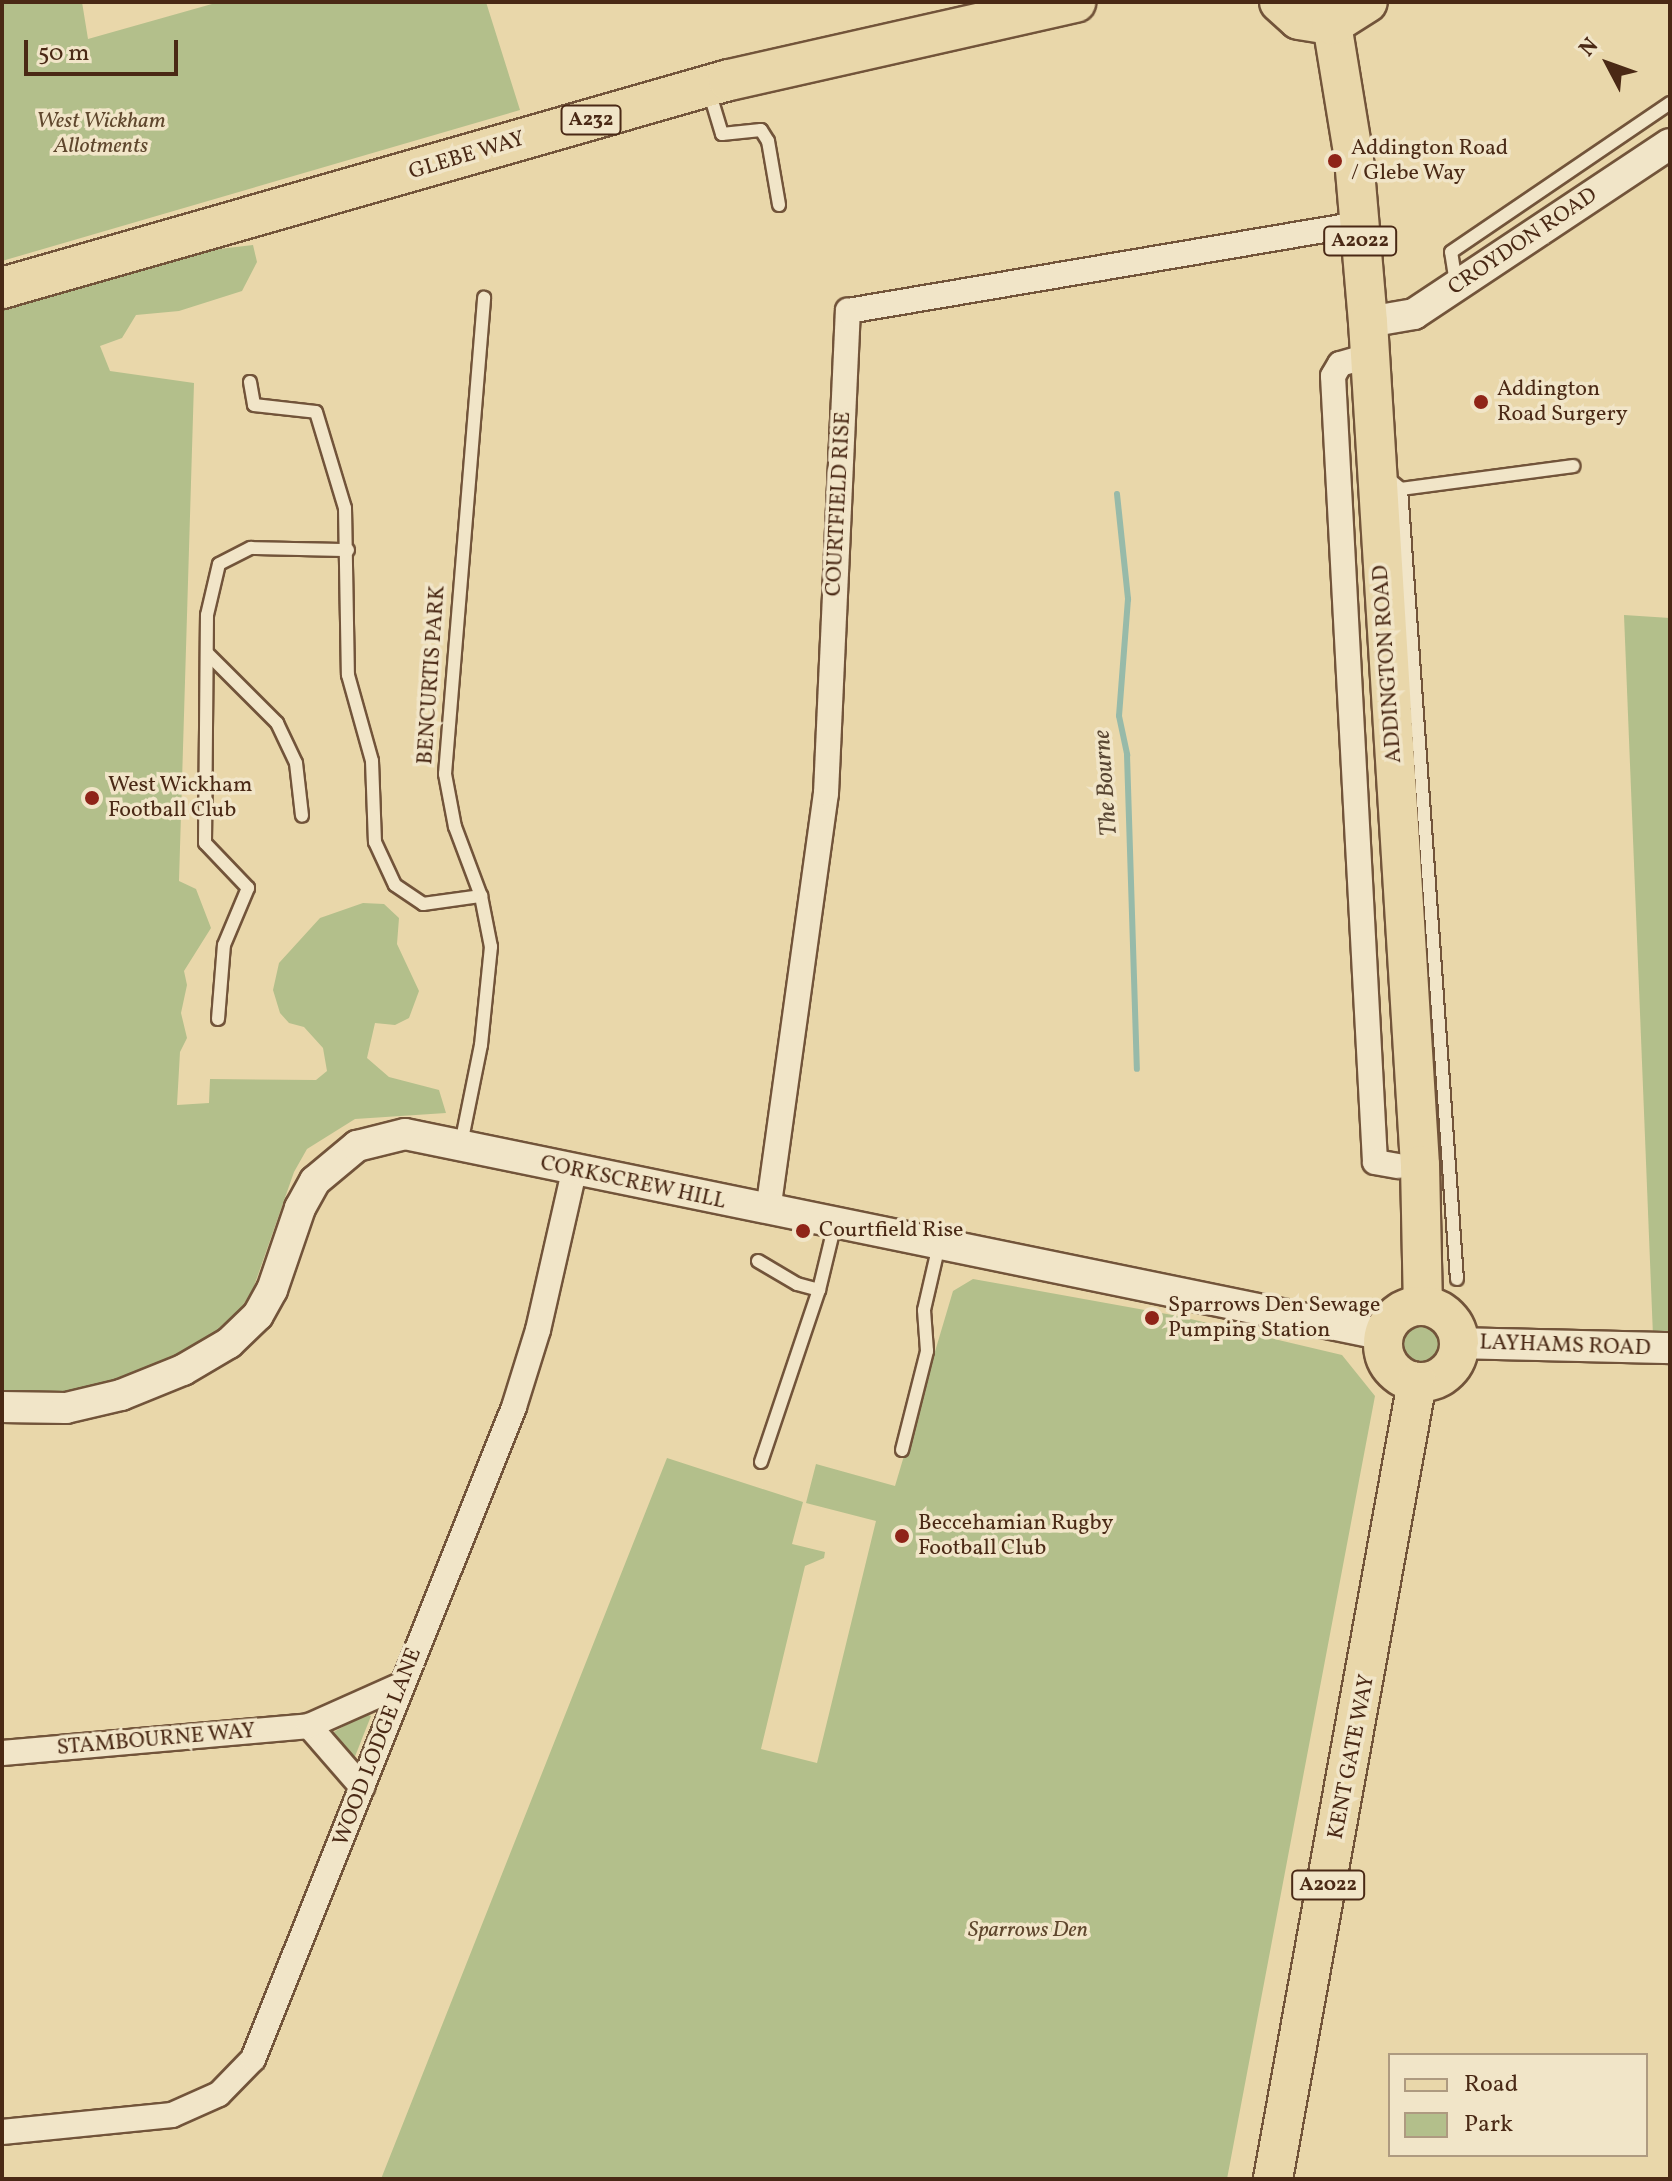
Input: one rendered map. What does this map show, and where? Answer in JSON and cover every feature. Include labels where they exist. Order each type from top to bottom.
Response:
[{"type":"highway","name":"GLEBE WAY","points":[[2,288],[708,86],[883,42],[1075,2]]},
{"type":"highway","points":[[1280,2],[1299,19],[1332,24],[1367,2]]},
{"type":"main road","name":"ADDINGTON ROAD","points":[[1332,24],[1359,224],[1368,339],[1388,479],[1409,1166],[1438,1245],[1423,1306]]},
{"type":"main road","points":[[1423,1306],[1447,1316],[1459,1343],[1446,1373],[1417,1382],[1393,1370],[1384,1335],[1398,1314],[1423,1306]]},
{"type":"main road","name":"KENT GATE WAY","points":[[1273,2179],[1417,1382]]},
{"type":"street","name":"CROYDON ROAD","points":[[1368,339],[1414,314],[1670,144]]},
{"type":"street","name":"COURTFIELD RISE","points":[[768,1211],[826,793],[848,311],[1359,224]]},
{"type":"street","points":[[1368,339],[1340,364],[1333,376],[1375,1162],[1409,1166]]},
{"type":"street","name":"CORKSCREW HILL","points":[[2,1407],[47,1409],[95,1402],[156,1383],[211,1356],[242,1332],[265,1303],[304,1198],[330,1164],[357,1146],[392,1136],[461,1144],[574,1172],[1384,1335]]},
{"type":"street","name":"WOOD LODGE LANE","points":[[2,2132],[158,2119],[198,2106],[229,2087],[261,2046],[526,1371],[574,1172]]},
{"type":"street","name":"LAYHAMS ROAD","points":[[1459,1343],[1670,1348]]},
{"type":"street","name":"STAMBOURNE WAY","points":[[2,1753],[309,1726],[401,1685]]},
{"type":"street","points":[[309,1726],[362,1787]]},
{"type":"lane","points":[[708,86],[722,134],[761,130],[768,141],[779,205]]},
{"type":"lane","points":[[1456,286],[1451,252],[1670,103]]},
{"type":"lane","name":"BENCURTIS PARK","points":[[461,1144],[481,1045],[491,947],[481,896],[455,827],[445,774],[484,298]]},
{"type":"lane","points":[[250,382],[254,405],[316,412],[345,508],[348,675],[372,761],[375,842],[395,885],[423,904],[481,896]]},
{"type":"lane","points":[[1457,1279],[1438,1245],[1388,479],[1573,466]]},
{"type":"lane","points":[[218,1019],[224,945],[248,888],[205,843],[207,615],[219,564],[251,548],[348,550]]},
{"type":"lane","points":[[208,654],[277,723],[296,763],[302,816]]},
{"type":"lane","points":[[761,1462],[819,1290],[835,1224]]},
{"type":"lane","points":[[902,1450],[927,1351],[924,1310],[939,1245]]},
{"type":"lane","points":[[758,1261],[797,1284],[819,1290]]},
{"type":"green space","name":"West Wickham Allotments","points":[[2,2],[82,2],[88,39],[219,2],[486,2],[520,110],[2,261]]},
{"type":"green space","points":[[253,245],[257,262],[242,291],[179,311],[136,315],[122,338],[100,346],[110,371],[194,383],[179,881],[196,889],[211,928],[184,971],[187,985],[181,1013],[187,1038],[180,1052],[177,1105],[209,1103],[210,1079],[316,1080],[327,1071],[323,1048],[304,1027],[289,1023],[280,1013],[273,990],[279,963],[320,918],[363,903],[384,904],[399,918],[397,944],[419,991],[409,1018],[395,1025],[375,1023],[367,1058],[389,1077],[439,1090],[446,1113],[355,1119],[307,1149],[294,1172],[253,1289],[240,1310],[204,1341],[113,1383],[79,1393],[2,1398],[2,307],[202,251]]},
{"type":"green space","points":[[1624,615],[1670,618],[1670,1334],[1653,1336]]},
{"type":"green space","name":"Sparrows Den","points":[[973,1279],[1178,1316],[1342,1355],[1375,1396],[1227,2179],[381,2179],[667,1458],[803,1502],[792,1544],[825,1552],[824,1558],[805,1566],[761,1749],[817,1763],[876,1521],[806,1503],[816,1464],[895,1486],[953,1291]]},
{"type":"green space","points":[[1421,1323],[1435,1329],[1441,1343],[1435,1357],[1421,1363],[1407,1357],[1401,1343],[1407,1329]]},
{"type":"green space","points":[[366,1714],[371,1716],[354,1759],[330,1734]]},
{"type":"waterway","name":"The Bourne","points":[[1117,494],[1128,599],[1119,716],[1127,755],[1137,1069]]},
{"type":"place","name":"Addington Road / Glebe Way","points":[[1335,161]]},
{"type":"place","name":"Addington Road Surgery","points":[[1481,402]]},
{"type":"place","name":"West Wickham Football Club","points":[[92,798]]},
{"type":"place","name":"Courtfield Rise","points":[[803,1231]]},
{"type":"place","name":"Sparrows Den Sewage Pumping Station","points":[[1152,1318]]},
{"type":"place","name":"Beccehamian Rugby Football Club","points":[[902,1536]]}]
